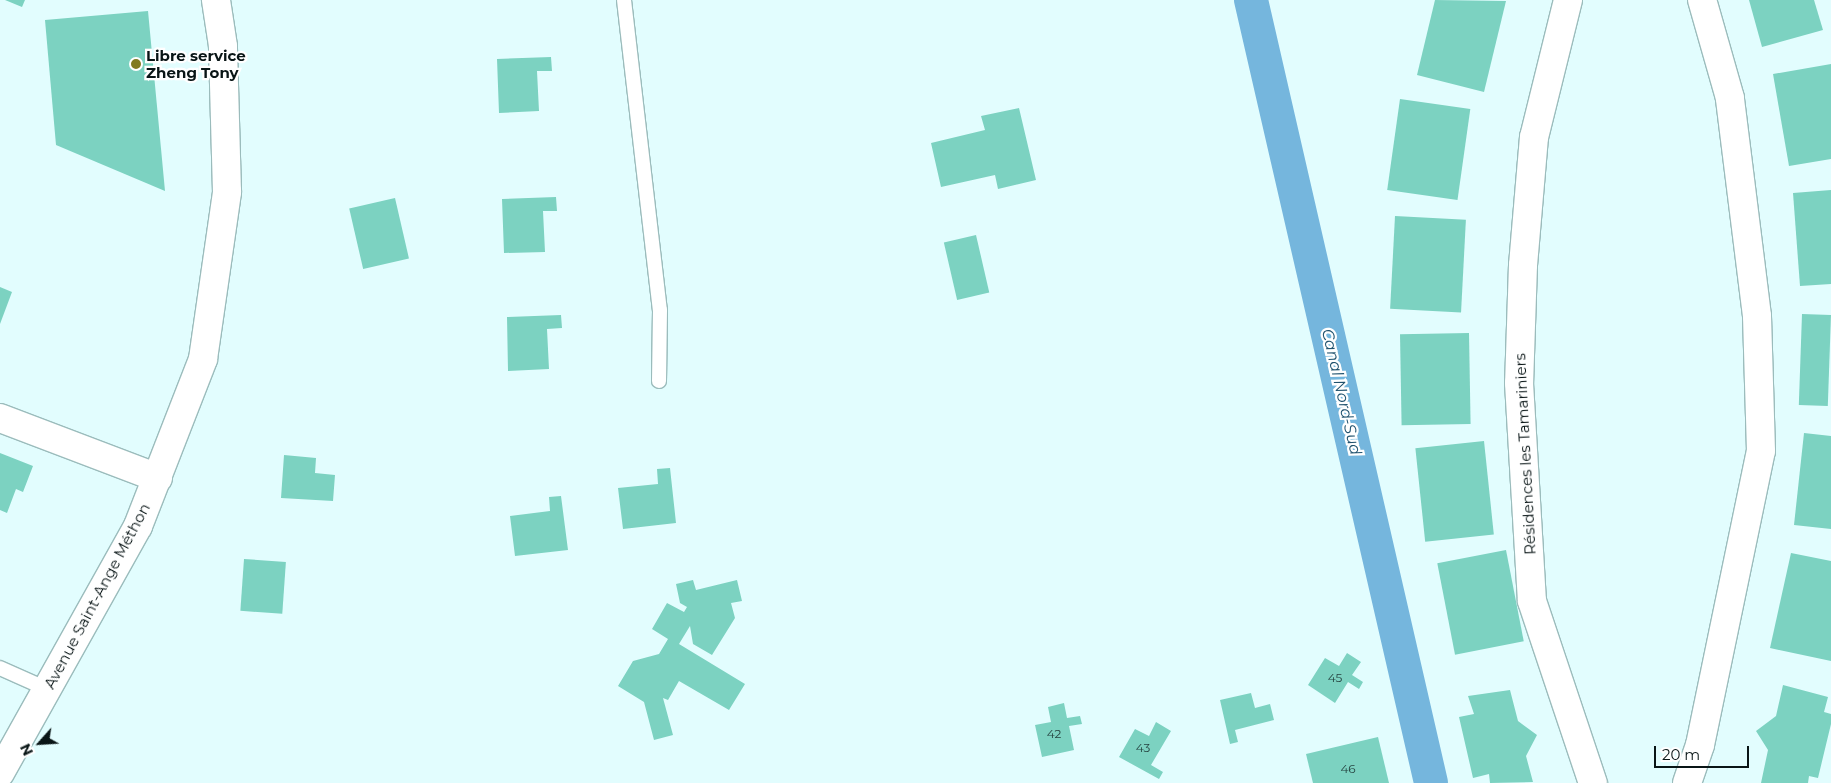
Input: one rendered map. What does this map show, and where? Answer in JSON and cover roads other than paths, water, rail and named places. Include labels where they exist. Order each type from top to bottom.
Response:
[{"type":"street","name":"Avenue Saint-Ange Méthon","points":[[0,773],[138,526],[203,359],[226,192],[223,46],[216,0]]},
{"type":"street","name":"Résidences les Tamariniers","points":[[1568,0],[1534,137],[1522,265],[1519,383],[1532,601],[1593,783]]},
{"type":"street","points":[[1691,782],[1761,451],[1757,316],[1730,98],[1702,0]]},
{"type":"street","points":[[0,418],[158,478]]},
{"type":"lane","points":[[624,0],[660,310],[659,381]]},
{"type":"lane","points":[[0,668],[47,689]]},
{"type":"waterway","name":"Canal Nord-Sud","points":[[1251,0],[1431,783]]},
{"type":"place","name":"Libre service Zheng Tony","points":[[136,64]]}]
